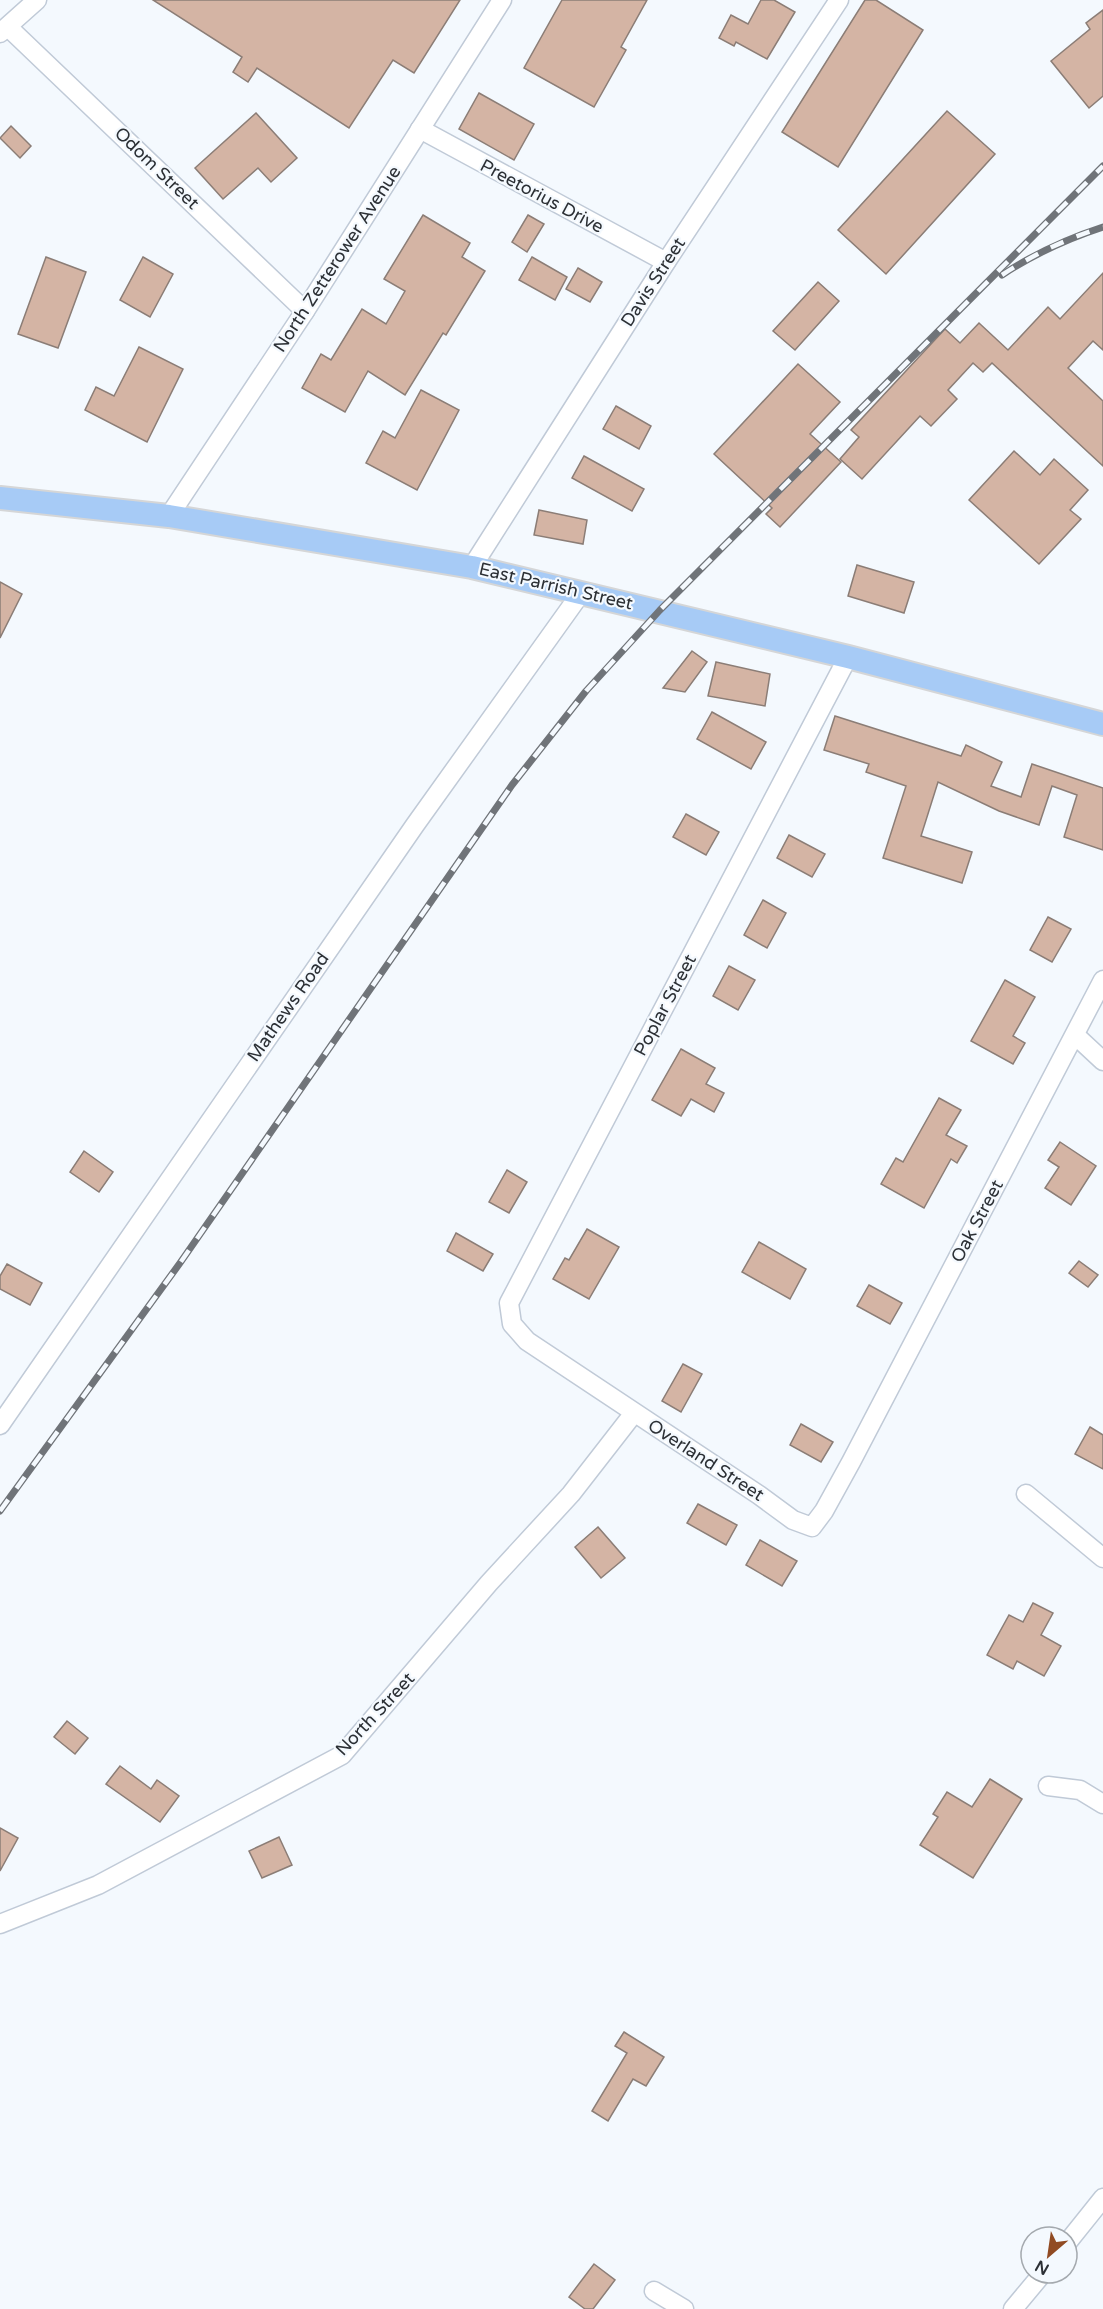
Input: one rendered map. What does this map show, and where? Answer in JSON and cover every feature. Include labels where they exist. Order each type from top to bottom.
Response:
[{"type":"main road","name":"East Parrish Street","points":[[0,498],[169,516],[472,567],[848,657],[1103,724]]},
{"type":"street","points":[[4,30],[37,0]]},
{"type":"street","name":"North Zetterower Avenue","points":[[169,516],[305,311],[502,0]]},
{"type":"street","name":"Davis Street","points":[[472,567],[666,262],[839,0]]},
{"type":"street","name":"Odom Street","points":[[4,30],[305,311]]},
{"type":"street","name":"Preetorius Drive","points":[[420,129],[666,262]]},
{"type":"street","name":"Mathews Road","points":[[0,1425],[415,825],[581,593]]},
{"type":"street","name":"Poplar Street","points":[[538,1348],[527,1341],[512,1324],[509,1303],[848,657]]},
{"type":"street","name":"Oak Street","points":[[851,1462],[1103,980]]},
{"type":"street","points":[[1075,1035],[1103,1061]]},
{"type":"street","name":"Overland Street","points":[[538,1348],[793,1520],[812,1527],[824,1511],[851,1462]]},
{"type":"street","name":"North Street","points":[[0,1924],[98,1885],[342,1755],[489,1582],[571,1494],[634,1413]]},
{"type":"street","points":[[1026,1494],[1103,1558]]},
{"type":"street","points":[[1048,1786],[1080,1790],[1103,1804]]},
{"type":"street","points":[[1079,2228],[1103,2198]]},
{"type":"street","points":[[1013,2309],[1032,2285]]},
{"type":"street","points":[[654,2291],[684,2309]]},
{"type":"building","points":[[153,0],[460,0],[414,73],[393,60],[349,128],[257,68],[248,82],[233,72],[242,57]]},
{"type":"building","points":[[562,0],[647,0],[621,47],[626,50],[594,107],[524,68]]},
{"type":"building","points":[[761,0],[774,0],[795,12],[767,59],[736,42],[734,46],[719,38],[731,15],[748,24]]},
{"type":"building","points":[[865,0],[876,0],[923,30],[838,167],[782,132]]},
{"type":"building","points":[[1103,10],[1103,96],[1089,108],[1051,61],[1090,29],[1086,23]]},
{"type":"building","points":[[479,93],[534,124],[514,160],[459,129]]},
{"type":"building","points":[[947,111],[995,154],[886,274],[838,230]]},
{"type":"building","points":[[256,113],[297,158],[271,182],[258,168],[223,199],[195,168]]},
{"type":"building","points":[[11,126],[31,146],[20,158],[0,138]]},
{"type":"building","points":[[423,215],[470,243],[462,257],[485,271],[446,335],[443,333],[405,395],[368,371],[345,412],[302,388],[321,354],[331,360],[362,309],[386,324],[405,291],[384,279]]},
{"type":"building","points":[[528,215],[544,224],[527,252],[512,242]]},
{"type":"building","points":[[46,257],[86,272],[58,348],[18,334]]},
{"type":"building","points":[[143,257],[173,274],[150,317],[120,300]]},
{"type":"building","points":[[532,257],[567,277],[555,300],[519,280]]},
{"type":"building","points":[[578,268],[602,282],[590,302],[566,289]]},
{"type":"building","points":[[1103,273],[1103,350],[1093,341],[1068,368],[1103,401],[1103,466],[992,363],[983,372],[973,363],[948,390],[957,399],[931,426],[920,416],[862,479],[840,459],[859,437],[851,430],[945,329],[960,343],[979,323],[1008,350],[1048,307],[1060,319]]},
{"type":"building","points":[[818,282],[839,301],[795,350],[773,331]]},
{"type":"building","points":[[139,347],[183,369],[147,442],[85,410],[96,387],[114,396]]},
{"type":"building","points":[[798,364],[840,402],[810,434],[841,462],[780,527],[766,514],[772,508],[714,454]]},
{"type":"building","points":[[421,390],[459,410],[417,490],[366,463],[383,431],[395,438]]},
{"type":"building","points":[[616,406],[651,426],[639,449],[603,429]]},
{"type":"building","points":[[1014,451],[1040,475],[1054,459],[1088,490],[1070,510],[1081,519],[1039,564],[969,500]]},
{"type":"building","points":[[584,456],[644,489],[632,511],[572,478]]},
{"type":"building","points":[[539,510],[587,520],[583,544],[534,535]]},
{"type":"building","points":[[857,565],[914,582],[904,613],[848,596]]},
{"type":"building","points":[[0,582],[22,594],[0,638]]},
{"type":"building","points":[[692,651],[707,662],[685,692],[663,688]]},
{"type":"building","points":[[716,662],[770,674],[765,706],[708,696]]},
{"type":"building","points":[[712,712],[766,742],[751,769],[697,739]]},
{"type":"building","points":[[835,716],[961,756],[966,745],[1002,762],[991,786],[1021,797],[1032,764],[1103,788],[1103,850],[1064,837],[1077,795],[1052,786],[1039,825],[999,811],[938,782],[921,836],[972,852],[962,883],[883,858],[906,786],[866,772],[869,764],[824,750]]},
{"type":"building","points":[[686,814],[719,832],[706,855],[673,837]]},
{"type":"building","points":[[789,835],[825,854],[812,877],[777,858]]},
{"type":"building","points":[[763,900],[786,913],[767,948],[744,935]]},
{"type":"building","points":[[1048,917],[1071,929],[1052,962],[1030,950]]},
{"type":"building","points":[[729,966],[755,980],[738,1010],[713,996]]},
{"type":"building","points":[[1005,980],[1035,997],[1013,1036],[1025,1043],[1013,1064],[971,1041]]},
{"type":"building","points":[[681,1049],[715,1068],[706,1084],[724,1093],[714,1112],[691,1099],[681,1116],[652,1100]]},
{"type":"building","points":[[939,1098],[961,1110],[946,1135],[967,1146],[957,1163],[951,1159],[924,1208],[881,1184],[896,1158],[903,1162]]},
{"type":"building","points":[[1060,1142],[1096,1166],[1071,1205],[1045,1188],[1059,1167],[1048,1160]]},
{"type":"building","points":[[84,1151],[113,1172],[99,1192],[70,1172]]},
{"type":"building","points":[[507,1170],[527,1182],[509,1213],[489,1202]]},
{"type":"building","points":[[587,1229],[619,1247],[589,1299],[553,1279],[565,1258],[569,1260]]},
{"type":"building","points":[[456,1233],[493,1254],[483,1271],[447,1251]]},
{"type":"building","points":[[759,1242],[806,1269],[790,1299],[742,1272]]},
{"type":"building","points":[[1079,1261],[1098,1275],[1088,1287],[1069,1273]]},
{"type":"building","points":[[7,1264],[42,1283],[30,1305],[0,1289],[0,1276]]},
{"type":"building","points":[[869,1285],[902,1303],[890,1324],[857,1306]]},
{"type":"building","points":[[683,1364],[702,1374],[681,1412],[662,1401]]},
{"type":"building","points":[[801,1424],[833,1442],[821,1462],[790,1445]]},
{"type":"building","points":[[1090,1427],[1103,1435],[1103,1469],[1075,1454]]},
{"type":"building","points":[[698,1504],[737,1525],[726,1545],[687,1523]]},
{"type":"building","points":[[598,1527],[625,1558],[601,1578],[575,1547]]},
{"type":"building","points":[[760,1540],[797,1561],[782,1586],[746,1565]]},
{"type":"building","points":[[1033,1603],[1053,1613],[1041,1635],[1061,1646],[1044,1676],[1017,1661],[1013,1669],[987,1655],[1009,1615],[1023,1622]]},
{"type":"building","points":[[67,1721],[88,1738],[75,1754],[54,1737]]},
{"type":"building","points":[[120,1766],[151,1789],[157,1780],[179,1796],[160,1822],[106,1784]]},
{"type":"building","points":[[990,1779],[1022,1799],[973,1878],[920,1845],[938,1817],[933,1814],[947,1792],[972,1807]]},
{"type":"building","points":[[0,1828],[18,1838],[0,1871]]},
{"type":"building","points":[[279,1837],[292,1865],[262,1878],[249,1851]]},
{"type":"building","points":[[624,2032],[664,2057],[646,2086],[633,2079],[608,2121],[592,2111],[627,2053],[615,2046]]},
{"type":"building","points":[[594,2264],[615,2280],[593,2309],[585,2309],[569,2297]]},
{"type":"railway","points":[[0,1511],[180,1263],[512,785],[586,691],[660,610],[1103,166]]},
{"type":"railway","points":[[1002,275],[1051,248],[1103,227]]}]
